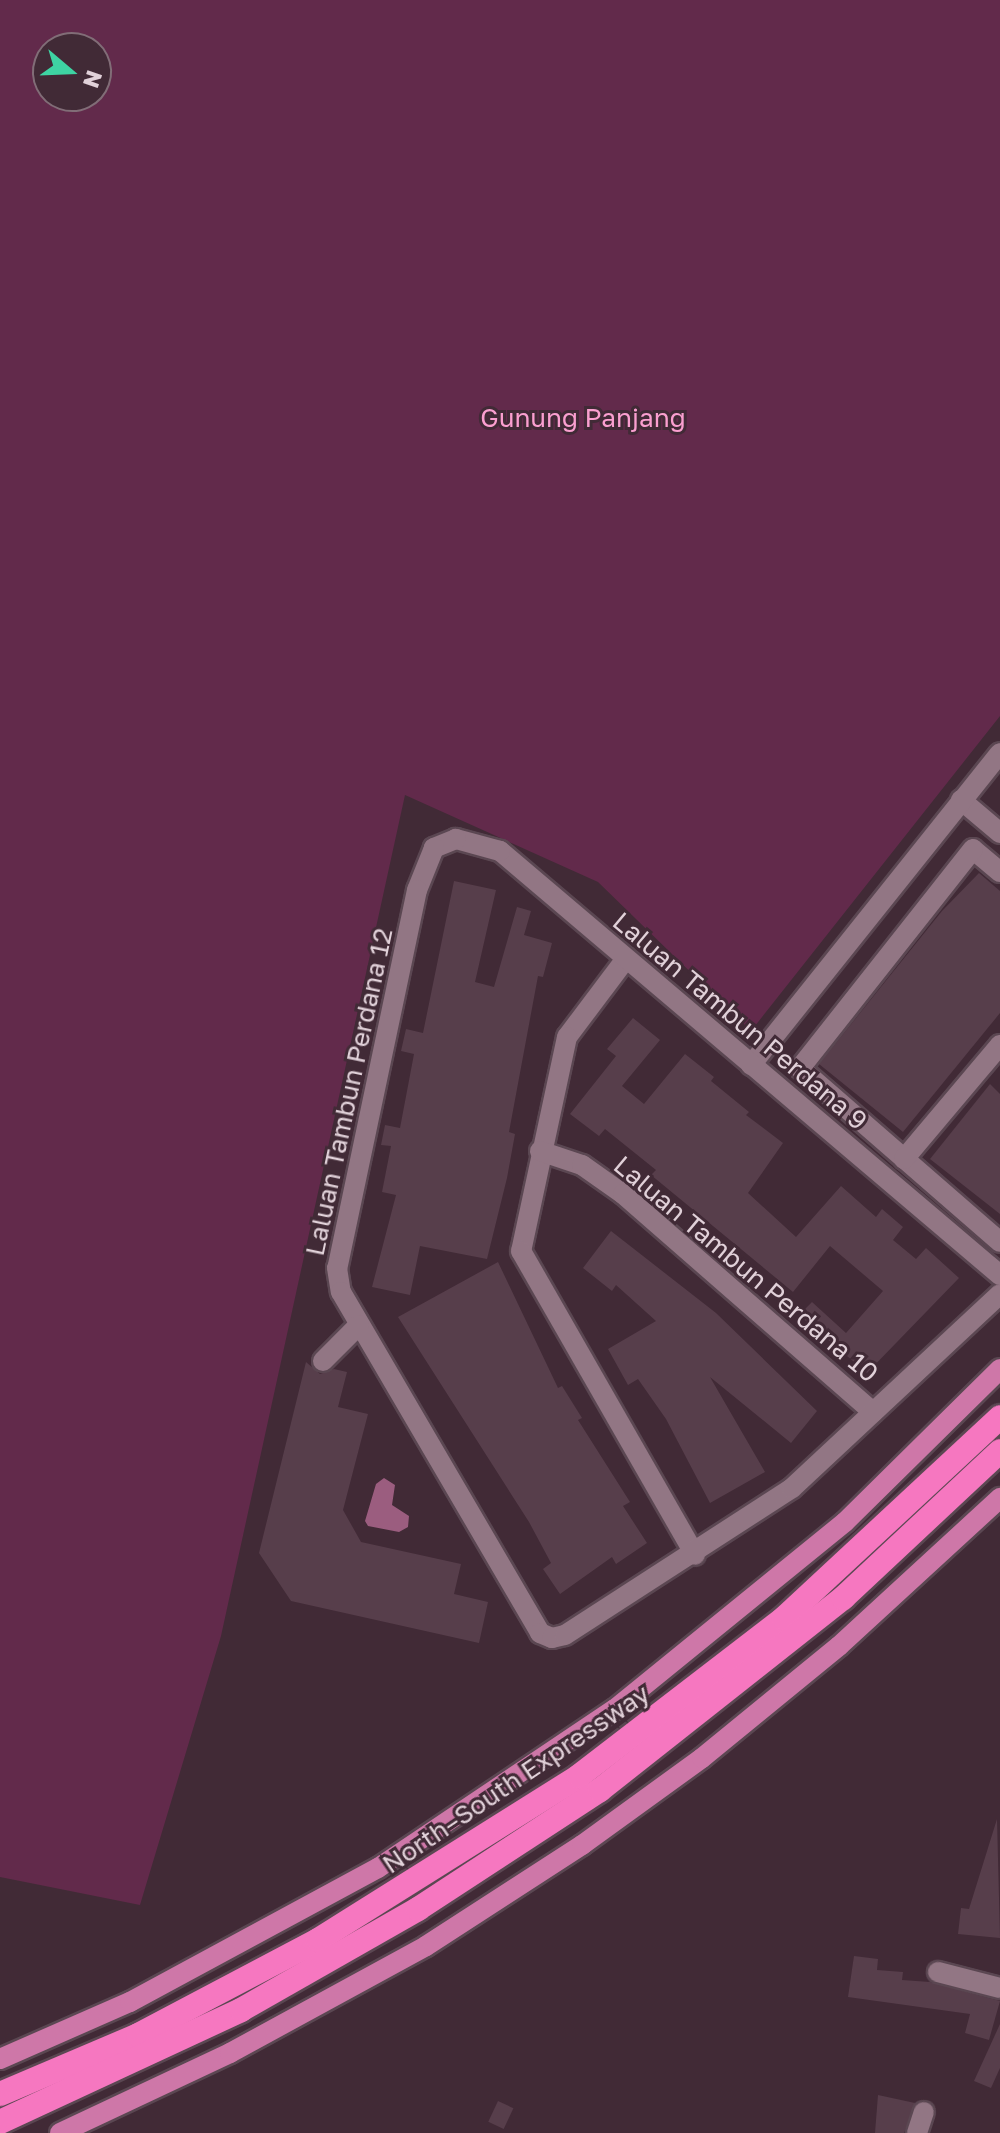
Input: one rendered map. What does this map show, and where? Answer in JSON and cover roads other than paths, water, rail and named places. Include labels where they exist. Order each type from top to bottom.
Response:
[{"type":"highway","name":"North–South Expressway","points":[[0,2094],[138,2035],[318,1940],[566,1785],[692,1693],[784,1618],[1000,1417]]},
{"type":"highway","name":"North–South Expressway","points":[[0,2122],[254,2003],[418,1909],[574,1808],[796,1638],[1000,1451]]},
{"type":"main road","points":[[0,2059],[130,2002],[378,1868],[615,1709],[845,1522],[1000,1369]]},
{"type":"main road","points":[[60,2133],[230,2053],[384,1969],[582,1845],[702,1758],[839,1646],[1000,1498]]},
{"type":"street","points":[[751,1065],[1000,753]]},
{"type":"street","points":[[961,800],[1000,833]]},
{"type":"street","name":"Laluan Tambun Perdana 9","points":[[434,848],[456,839],[500,851],[1000,1275]]},
{"type":"street","name":"Laluan Tambun Perdana 12","points":[[434,848],[417,890],[337,1268],[341,1292],[540,1633],[552,1638],[565,1635],[695,1555]]},
{"type":"street","points":[[1000,872],[973,849],[800,1068],[1000,1242]]},
{"type":"street","points":[[625,960],[567,1037],[540,1151],[521,1251],[695,1555],[792,1488],[1000,1294]]},
{"type":"street","points":[[904,1159],[1000,1045]]},
{"type":"street","name":"Laluan Tambun Perdana 10","points":[[540,1151],[582,1165],[623,1194],[873,1412]]},
{"type":"street","points":[[323,1361],[359,1325]]},
{"type":"street","points":[[938,1972],[1000,1988]]},
{"type":"street","points":[[917,2133],[924,2112]]},
{"type":"park label","name":"Gunung Panjang","points":[[583,418]]}]
